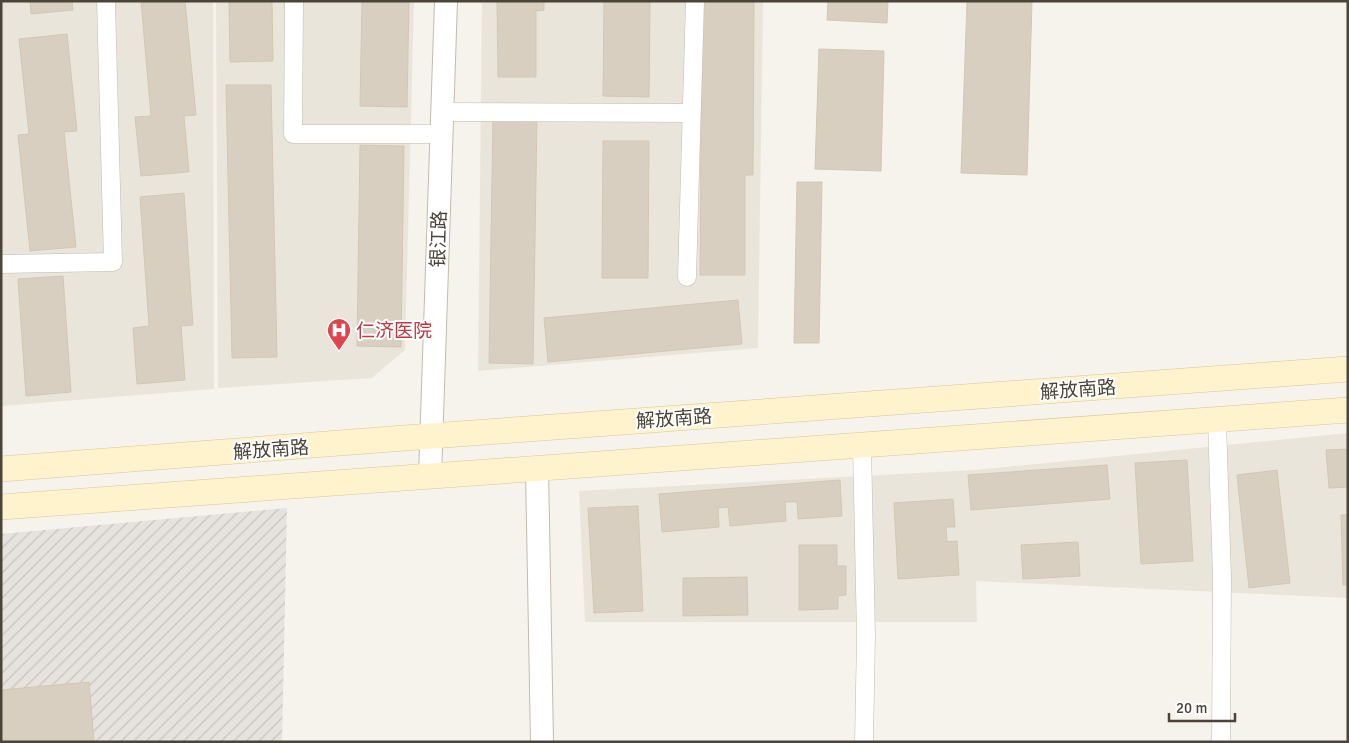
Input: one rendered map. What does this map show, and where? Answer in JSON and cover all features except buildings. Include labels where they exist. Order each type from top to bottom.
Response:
[{"type":"main road","name":"解放南路","points":[[1,470],[431,436],[1348,369]]},
{"type":"main road","name":"解放南路","points":[[1,507],[1348,410]]},
{"type":"street","points":[[1,264],[113,262],[106,1]]},
{"type":"street","points":[[294,1],[293,134],[442,123],[691,113]]},
{"type":"street","name":"银江路","points":[[430,476],[446,1]]},
{"type":"street","points":[[688,277],[695,1]]},
{"type":"street","points":[[1216,420],[1222,578],[1221,742]]},
{"type":"street","points":[[862,446],[866,636],[864,742]]},
{"type":"street","points":[[537,469],[542,742]]},
{"type":"shaded area","points":[[1,1],[213,1],[214,389],[1,406]]},
{"type":"shaded area","points":[[216,1],[414,1],[405,350],[372,378],[218,388]]},
{"type":"shaded area","points":[[482,1],[763,1],[758,348],[478,371]]},
{"type":"shaded area","points":[[1348,433],[1348,598],[976,581],[977,622],[585,622],[579,491],[975,470]]},
{"type":"shaded area","points":[[287,508],[282,742],[1,742],[1,534]]},
{"type":"place","name":"仁济医院","points":[[339,351]]}]
